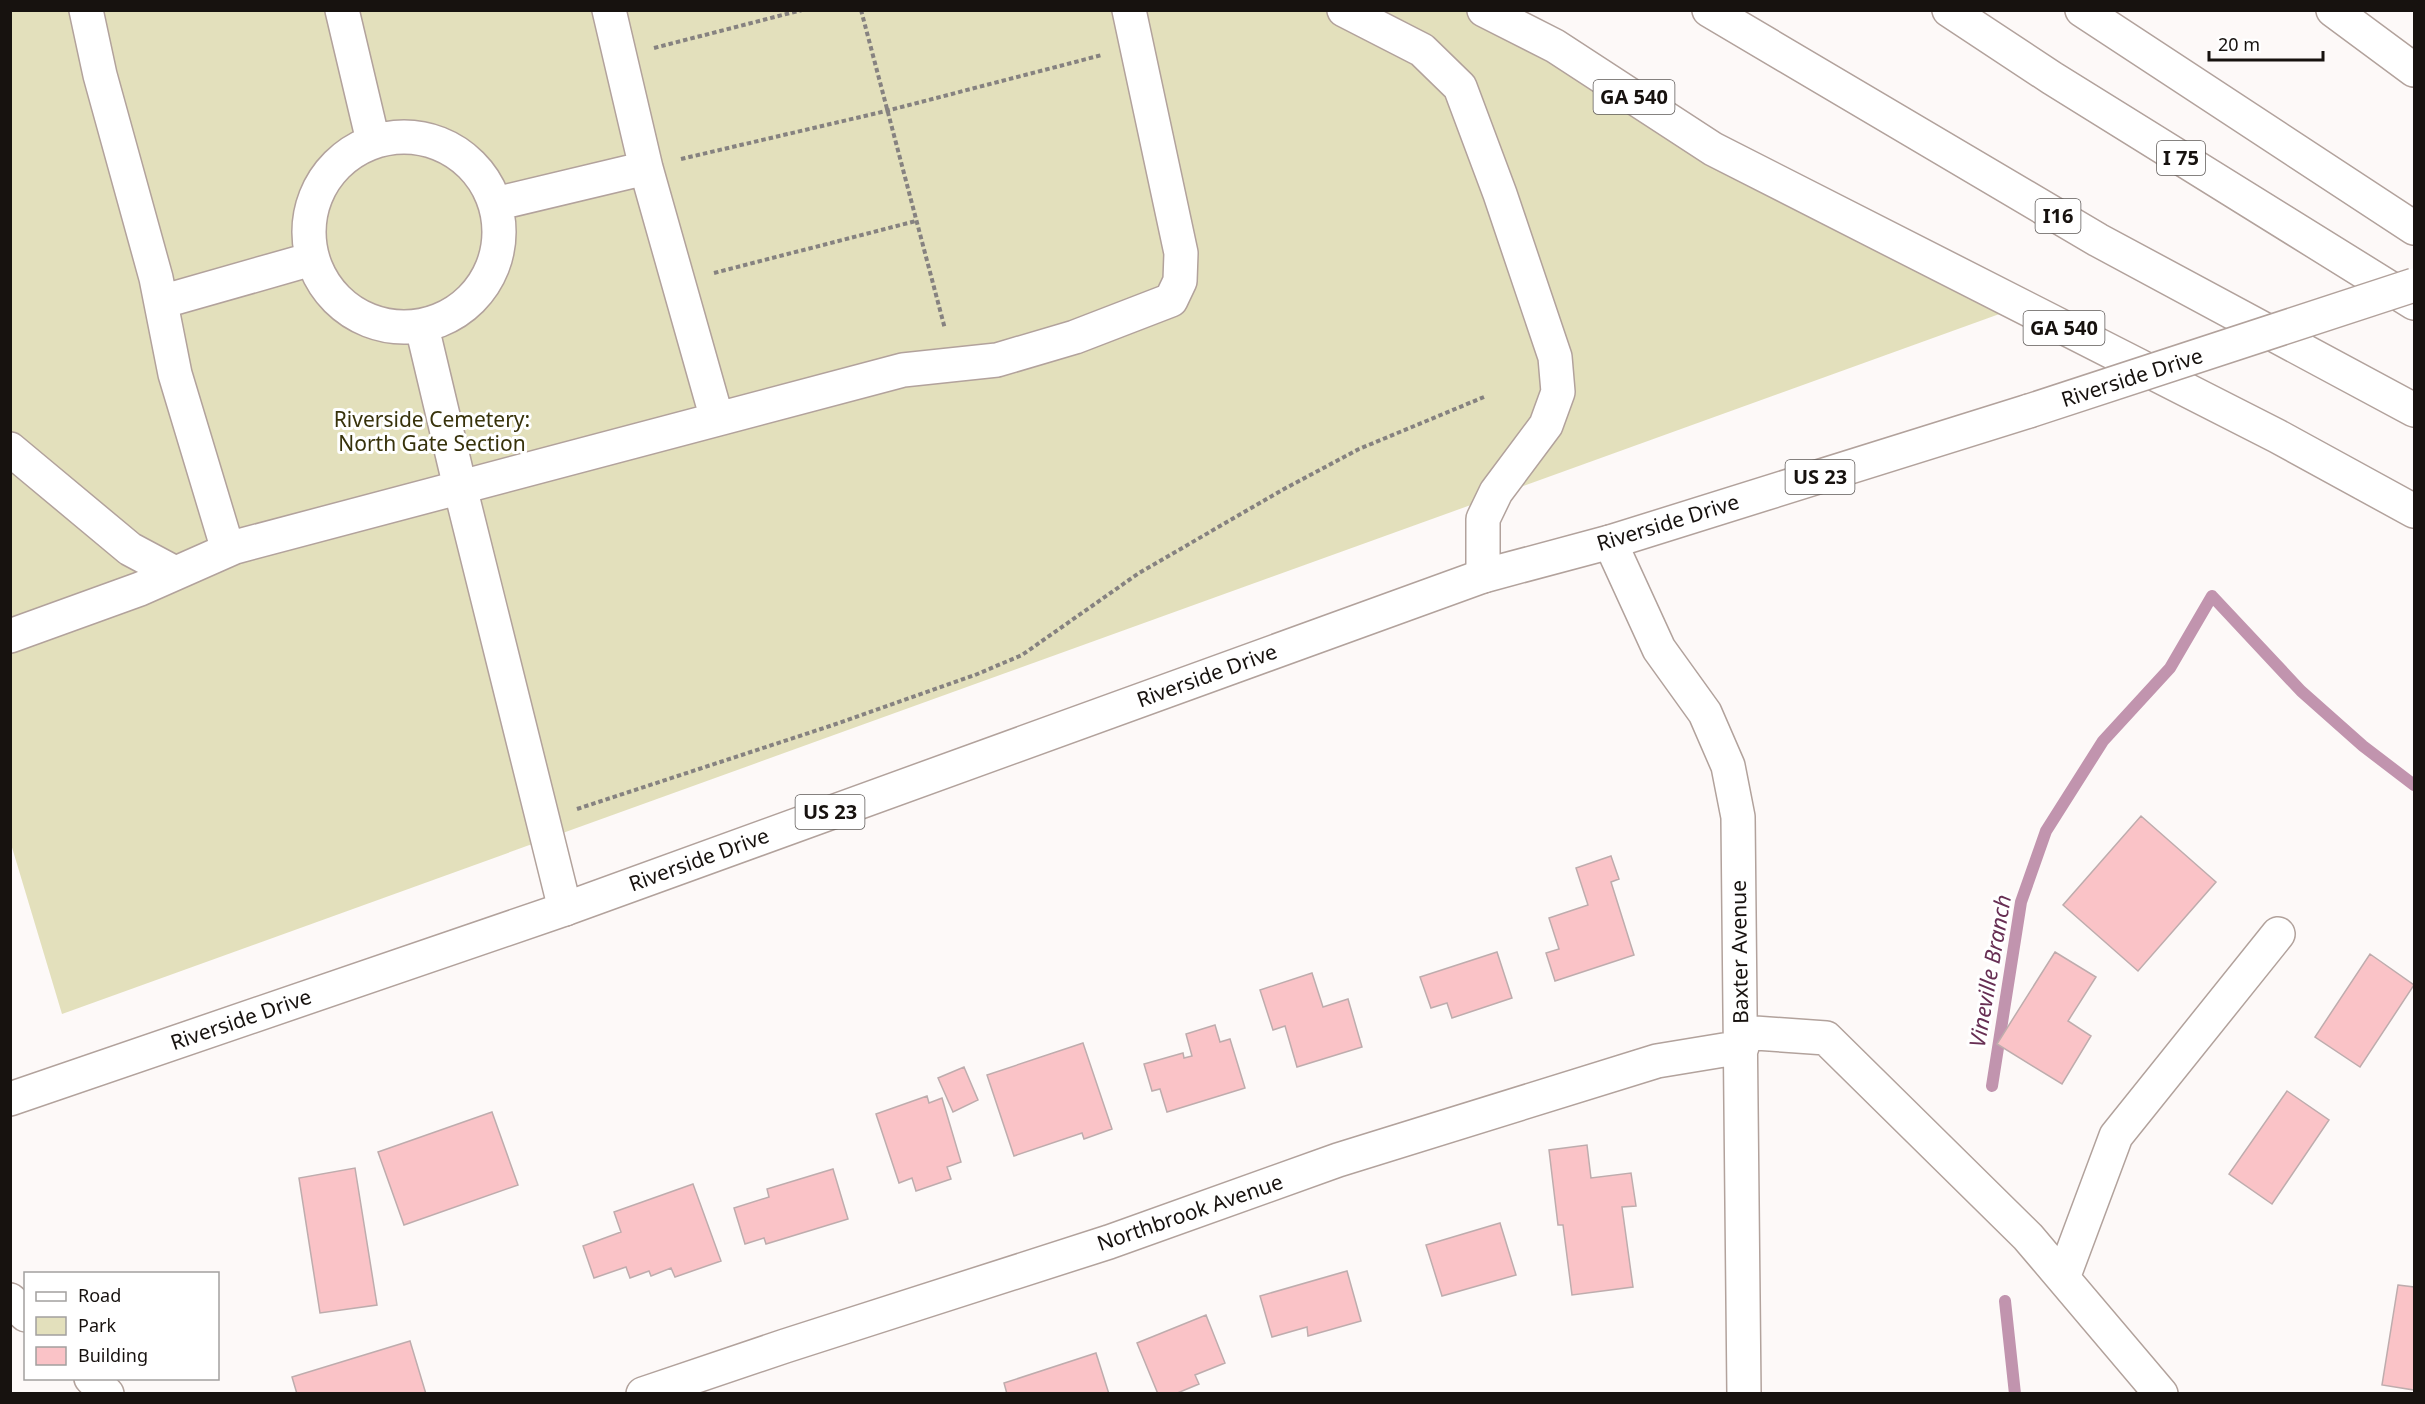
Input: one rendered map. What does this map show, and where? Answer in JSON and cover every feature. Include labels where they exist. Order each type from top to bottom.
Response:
[{"type":"main road","points":[[86,10],[100,75],[161,302],[175,374],[228,550]]},
{"type":"main road","points":[[342,10],[373,141]]},
{"type":"main road","points":[[609,10],[646,168],[717,419]]},
{"type":"main road","points":[[10,636],[140,589],[228,550],[903,370],[997,360],[1075,337],[1171,300],[1180,281],[1181,253],[1129,10]]},
{"type":"main road","points":[[1344,10],[1422,50],[1460,87],[1500,194],[1555,357],[1558,392],[1546,425],[1496,492],[1483,519],[1483,576]]},
{"type":"main road","points":[[1484,10],[1555,45]]},
{"type":"main road","name":"GA 540","points":[[1519,10],[1555,45],[1713,149],[2267,431],[2415,511]]},
{"type":"main road","name":"I16","points":[[1709,10],[2098,240],[2415,410]]},
{"type":"main road","name":"I 75","points":[[1948,10],[2052,78],[2415,303]]},
{"type":"main road","points":[[2082,10],[2415,228]]},
{"type":"main road","points":[[2333,10],[2415,70]]},
{"type":"main road","points":[[403,136],[434,141],[452,150],[482,177],[495,204],[499,236],[493,267],[477,295],[452,315],[423,327],[394,328],[367,321],[342,306],[324,285],[312,259],[308,230],[313,202],[327,176],[348,155],[373,141],[403,136]]},
{"type":"main road","points":[[495,204],[646,168]]},
{"type":"main road","points":[[161,302],[312,259]]},
{"type":"main road","name":"Riverside Drive","points":[[11,1098],[565,909],[1483,576],[1610,542],[2030,411],[2415,285]]},
{"type":"main road","points":[[423,327],[460,487],[565,909]]},
{"type":"main road","points":[[10,449],[130,549],[176,573]]},
{"type":"main road","name":"Baxter Avenue","points":[[1610,542],[1659,649],[1705,713],[1728,766],[1738,817],[1744,1394]]},
{"type":"main road","points":[[2063,1278],[2116,1136],[2278,934]]},
{"type":"main road","name":"Northbrook Avenue","points":[[643,1394],[1109,1242],[1349,1157],[1657,1061],[1742,1039],[1826,1038],[2028,1237],[2162,1394]]},
{"type":"main road","points":[[10,1300],[24,1313]]},
{"type":"main road","points":[[93,1380],[107,1394]]},
{"type":"path","points":[[620,57],[802,10]]},
{"type":"path","points":[[861,10],[954,365]]},
{"type":"path","points":[[646,168],[886,111],[1137,46]]},
{"type":"path","points":[[678,282],[916,221]]},
{"type":"path","points":[[543,820],[830,726],[975,675],[1022,655],[1139,573],[1284,489],[1359,449],[1484,397]]},
{"type":"green space","name":"Riverside Cemetery: North Gate Section","points":[[10,11],[1492,11],[2005,312],[62,1014],[11,844]]},
{"type":"building","points":[[2141,816],[2216,882],[2138,971],[2063,905]]},
{"type":"building","points":[[1611,856],[1619,879],[1611,882],[1634,955],[1555,981],[1546,953],[1559,949],[1549,918],[1588,905],[1576,868]]},
{"type":"building","points":[[1497,952],[1512,998],[1452,1018],[1447,1003],[1431,1008],[1420,977]]},
{"type":"building","points":[[2055,952],[2096,977],[2068,1021],[2091,1036],[2062,1084],[1997,1044]]},
{"type":"building","points":[[2370,954],[2414,985],[2360,1067],[2315,1037]]},
{"type":"building","points":[[1312,973],[1323,1007],[1348,999],[1362,1047],[1297,1067],[1285,1026],[1273,1030],[1260,990]]},
{"type":"building","points":[[1215,1025],[1220,1042],[1230,1039],[1245,1088],[1167,1112],[1160,1089],[1152,1091],[1144,1064],[1183,1053],[1184,1058],[1192,1056],[1186,1034]]},
{"type":"building","points":[[1083,1043],[1112,1129],[1084,1139],[1082,1133],[1014,1156],[987,1075]]},
{"type":"building","points":[[964,1067],[978,1100],[953,1112],[938,1078]]},
{"type":"building","points":[[2287,1091],[2329,1120],[2272,1204],[2229,1174]]},
{"type":"building","points":[[927,1096],[929,1103],[942,1098],[961,1162],[947,1167],[951,1179],[916,1191],[912,1178],[899,1183],[876,1114]]},
{"type":"building","points":[[492,1112],[518,1185],[404,1225],[378,1152]]},
{"type":"building","points":[[1587,1145],[1591,1178],[1631,1173],[1636,1206],[1622,1207],[1633,1287],[1572,1295],[1563,1225],[1558,1225],[1549,1150]]},
{"type":"building","points":[[355,1168],[377,1305],[320,1313],[299,1178]]},
{"type":"building","points":[[833,1169],[848,1219],[766,1244],[764,1238],[745,1244],[734,1208],[769,1197],[767,1189]]},
{"type":"building","points":[[693,1184],[721,1261],[675,1277],[671,1268],[651,1276],[649,1271],[630,1278],[626,1267],[594,1278],[583,1246],[621,1232],[614,1212]]},
{"type":"building","points":[[1500,1223],[1516,1275],[1442,1296],[1426,1245]]},
{"type":"building","points":[[1347,1271],[1361,1321],[1308,1336],[1307,1327],[1272,1337],[1260,1296]]},
{"type":"building","points":[[2398,1285],[2414,1287],[2414,1390],[2382,1385]]},
{"type":"building","points":[[1206,1315],[1225,1363],[1195,1375],[1199,1384],[1175,1394],[1158,1394],[1137,1343]]},
{"type":"building","points":[[410,1341],[426,1394],[297,1394],[292,1377]]},
{"type":"building","points":[[1096,1353],[1109,1394],[1007,1394],[1004,1383]]},
{"type":"waterway","name":"Vineville Branch","points":[[1992,1086],[2021,902],[2046,831],[2103,741],[2170,668],[2212,596],[2301,691],[2363,746],[2414,785]]},
{"type":"waterway","name":"Vineville Branch","points":[[2005,1301],[2015,1394]]}]
